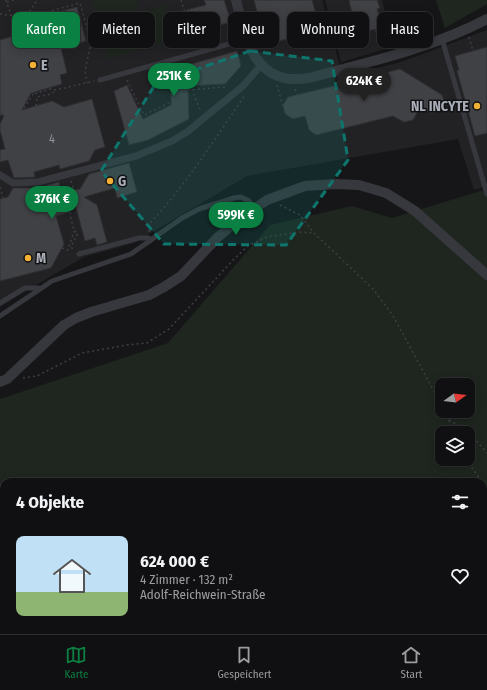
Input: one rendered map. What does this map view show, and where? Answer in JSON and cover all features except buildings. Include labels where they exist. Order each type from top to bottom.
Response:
[{"type":"street","points":[[236,0],[239,12]]},
{"type":"street","points":[[250,48],[261,65],[270,72],[284,78],[309,78],[414,49],[465,31],[487,20]]},
{"type":"street","points":[[0,175],[13,183],[38,182],[136,156],[172,141],[187,132],[243,86],[261,65]]},
{"type":"street","points":[[3,381],[64,325],[91,312],[149,295],[164,287],[181,276],[218,237],[254,208],[267,200],[305,186],[335,184],[359,185],[386,193],[415,211],[487,275]]},
{"type":"lane","points":[[442,39],[457,80],[487,194]]},
{"type":"lane","points":[[100,80],[228,44]]},
{"type":"lane","points":[[343,69],[346,83]]},
{"type":"lane","points":[[0,316],[52,281],[131,254],[149,239],[182,218],[211,205],[241,197],[249,201],[254,208]]},
{"type":"lane","points":[[79,254],[139,238],[149,239]]},
{"type":"lane","points":[[0,303],[26,288],[40,288]]},
{"type":"path","points":[[0,14],[11,15],[7,1],[15,0]]},
{"type":"path","points":[[27,12],[30,11],[37,0]]},
{"type":"path","points":[[32,94],[50,89],[56,90],[87,83],[85,71],[91,42],[79,0]]},
{"type":"path","points":[[181,0],[185,12]]},
{"type":"path","points":[[47,12],[80,3]]},
{"type":"path","points":[[465,31],[468,35],[473,51]]},
{"type":"path","points":[[165,62],[171,91]]},
{"type":"path","points":[[123,74],[144,115],[169,103]]},
{"type":"path","points":[[149,239],[149,224],[169,203],[212,144],[243,98],[243,86]]},
{"type":"path","points":[[188,90],[224,87],[232,95]]},
{"type":"path","points":[[192,89],[201,111]]},
{"type":"path","points":[[36,106],[37,97],[51,94],[56,90]]},
{"type":"path","points":[[24,108],[32,94],[32,91]]},
{"type":"path","points":[[279,95],[283,106]]},
{"type":"path","points":[[0,187],[3,198]]},
{"type":"path","points":[[267,200],[300,215],[314,234],[373,289],[389,309],[435,393]]},
{"type":"path","points":[[62,248],[68,250],[74,231],[70,207]]},
{"type":"path","points":[[74,231],[78,233],[71,247],[79,254]]},
{"type":"path","points":[[3,381],[37,376],[82,353],[147,343],[169,328],[248,246],[267,238],[299,232],[314,234]]},
{"type":"path","points":[[449,420],[451,426]]},
{"type":"path","points":[[449,420],[465,429],[487,453]]},
{"type":"path","points":[[471,466],[479,478]]},
{"type":"highlighted area","points":[[250,51],[332,61],[348,160],[286,245],[164,244],[101,171],[156,83]]},
{"type":"shaded area","points":[[0,0],[322,0],[325,12],[287,12],[287,48],[335,48],[339,63],[347,75],[398,63],[487,30],[487,186],[474,190],[458,139],[247,176],[134,243],[84,257],[0,307]]},
{"type":"shaded area","points":[[91,0],[136,0],[140,12],[94,12]]},
{"type":"shaded area","points":[[325,0],[382,0],[385,12],[377,12],[377,48],[389,48],[341,62],[337,48],[369,48],[369,12],[328,12]]},
{"type":"shaded area","points":[[436,0],[487,0],[487,4],[445,28]]},
{"type":"shaded area","points":[[166,5],[168,12],[163,12],[163,44],[155,46],[155,12],[140,12]]},
{"type":"shaded area","points":[[105,48],[147,48],[108,59]]},
{"type":"shaded area","points":[[487,189],[487,478],[0,478],[0,399],[168,343],[270,225],[352,206],[392,218]]},
{"type":"place","name":"E","points":[[33,65]]},
{"type":"place","name":"NL INCYTE","points":[[477,106]]},
{"type":"place","name":"G","points":[[110,181]]},
{"type":"place","name":"M","points":[[28,258]]}]
